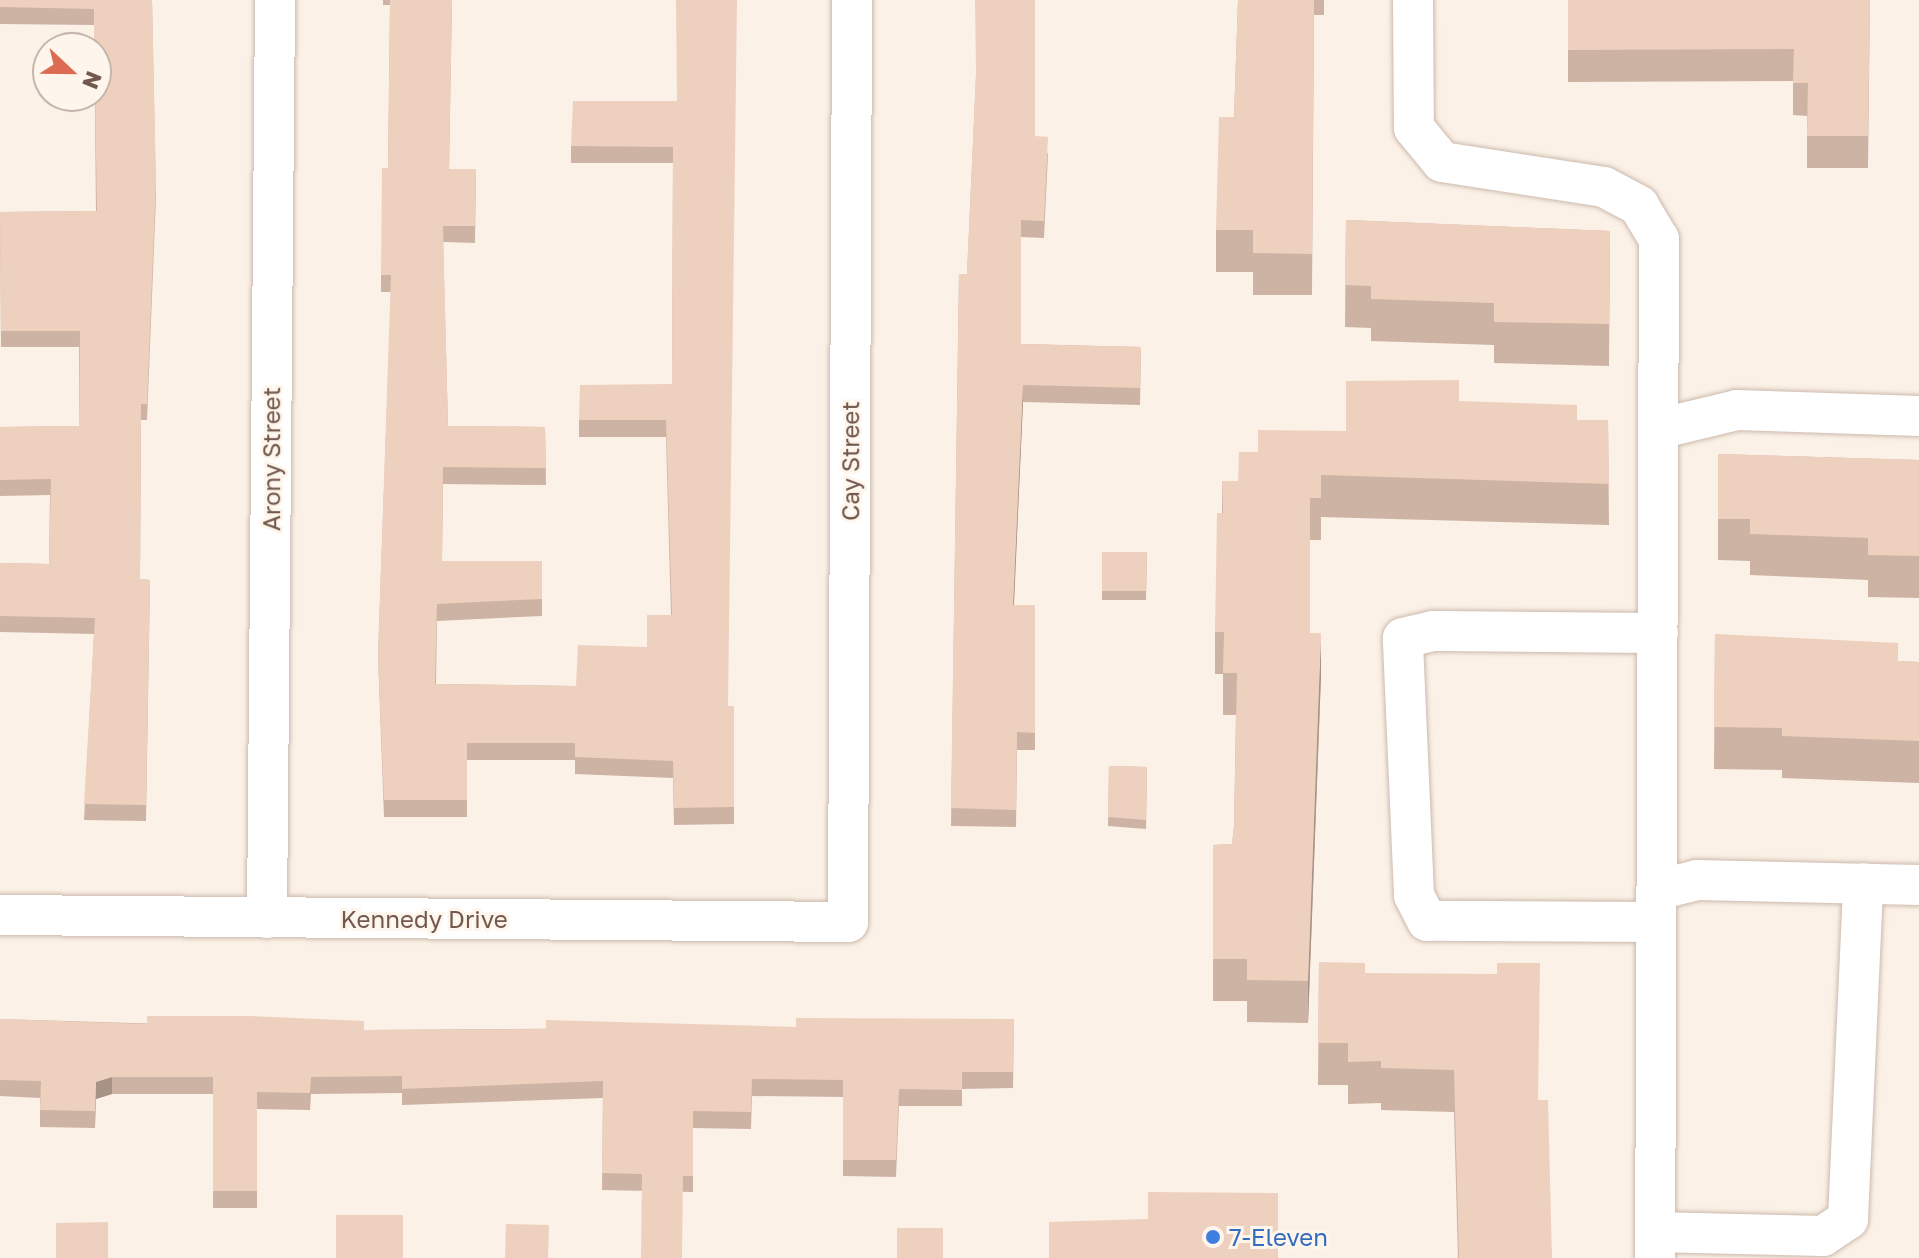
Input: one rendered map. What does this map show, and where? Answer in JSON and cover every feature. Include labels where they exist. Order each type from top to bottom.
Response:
[{"type":"street","name":"Arony Street","points":[[267,918],[275,0]]},
{"type":"street","name":"Cay Street","points":[[848,922],[852,0]]},
{"type":"street","points":[[1413,0],[1414,128],[1442,162],[1604,187],[1639,206],[1659,239],[1655,1245],[1823,1236],[1848,1219],[1863,883]]},
{"type":"street","points":[[1658,429],[1737,410],[1919,416]]},
{"type":"street","points":[[1658,633],[1433,631],[1403,638],[1414,895],[1427,921],[1656,906],[1697,880],[1919,885]]},
{"type":"street","name":"Kennedy Drive","points":[[0,915],[848,922]]},
{"type":"building","points":[[0,0],[152,0],[156,181],[147,404],[141,404],[140,579],[150,580],[146,805],[84,804],[95,618],[0,616],[0,563],[49,564],[51,479],[0,480],[0,427],[79,426],[80,331],[1,331],[0,212],[97,211],[95,112],[112,112],[112,32],[94,32],[94,9],[0,7]]},
{"type":"building","points":[[390,0],[452,0],[449,169],[476,169],[475,226],[443,226],[448,426],[545,427],[546,468],[443,467],[442,561],[542,561],[542,599],[437,604],[435,684],[576,686],[578,645],[647,647],[647,615],[672,615],[666,420],[579,420],[580,385],[672,384],[673,147],[571,146],[573,101],[677,101],[676,0],[737,0],[728,706],[734,706],[734,807],[674,808],[673,761],[575,757],[575,743],[467,743],[467,800],[384,800],[378,656],[391,275],[381,275],[382,168],[388,168]]},
{"type":"building","points":[[975,0],[1035,0],[1035,136],[1048,137],[1044,221],[1021,220],[1021,344],[1141,347],[1140,388],[1023,385],[1013,605],[1035,605],[1035,733],[1017,732],[1016,810],[951,808],[959,274],[967,274],[976,72]]},
{"type":"building","points":[[1238,0],[1314,0],[1312,254],[1253,253],[1253,230],[1216,230],[1219,117],[1234,117]]},
{"type":"building","points":[[1568,0],[1870,0],[1868,136],[1807,136],[1808,83],[1793,83],[1794,49],[1568,50]]},
{"type":"building","points":[[1346,220],[1610,231],[1609,324],[1494,322],[1494,303],[1371,299],[1371,286],[1345,285]]},
{"type":"building","points":[[1459,380],[1459,401],[1577,405],[1577,420],[1608,420],[1609,484],[1321,475],[1321,498],[1310,498],[1310,633],[1321,633],[1308,981],[1247,980],[1247,959],[1213,959],[1213,845],[1232,844],[1234,827],[1237,673],[1223,673],[1224,632],[1215,632],[1217,513],[1223,513],[1222,481],[1238,481],[1239,452],[1258,452],[1258,430],[1346,431],[1346,381]]},
{"type":"building","points":[[1718,454],[1919,460],[1919,556],[1868,555],[1868,538],[1750,534],[1750,519],[1718,519]]},
{"type":"building","points":[[1102,552],[1147,552],[1146,591],[1102,591]]},
{"type":"building","points":[[1715,634],[1898,643],[1898,661],[1919,662],[1919,741],[1782,736],[1782,728],[1714,727]]},
{"type":"building","points":[[1109,766],[1147,767],[1146,820],[1108,817]]},
{"type":"building","points":[[1319,962],[1365,963],[1365,973],[1497,974],[1497,963],[1540,963],[1538,1100],[1548,1100],[1552,1258],[1459,1258],[1454,1070],[1381,1068],[1381,1061],[1348,1062],[1348,1043],[1318,1043]]},
{"type":"building","points":[[147,1016],[364,1021],[364,1030],[546,1029],[546,1020],[796,1027],[796,1018],[1014,1019],[1013,1072],[962,1072],[962,1090],[899,1089],[896,1160],[843,1160],[843,1080],[752,1079],[751,1112],[693,1111],[693,1176],[683,1176],[682,1258],[641,1258],[642,1174],[602,1173],[603,1081],[402,1089],[402,1076],[311,1077],[310,1093],[257,1092],[257,1191],[213,1191],[213,1077],[112,1077],[96,1082],[95,1111],[40,1110],[41,1081],[0,1080],[0,1019],[147,1024]]},
{"type":"building","points":[[1148,1192],[1278,1193],[1278,1258],[1049,1258],[1049,1222],[1148,1219]]},
{"type":"building","points":[[336,1215],[403,1215],[403,1258],[336,1258]]},
{"type":"building","points":[[108,1222],[108,1258],[56,1258],[56,1223]]},
{"type":"building","points":[[506,1224],[549,1225],[548,1258],[505,1258]]},
{"type":"building","points":[[897,1228],[943,1228],[943,1258],[897,1258]]},
{"type":"place","name":"7-Eleven","points":[[1213,1237]]}]
